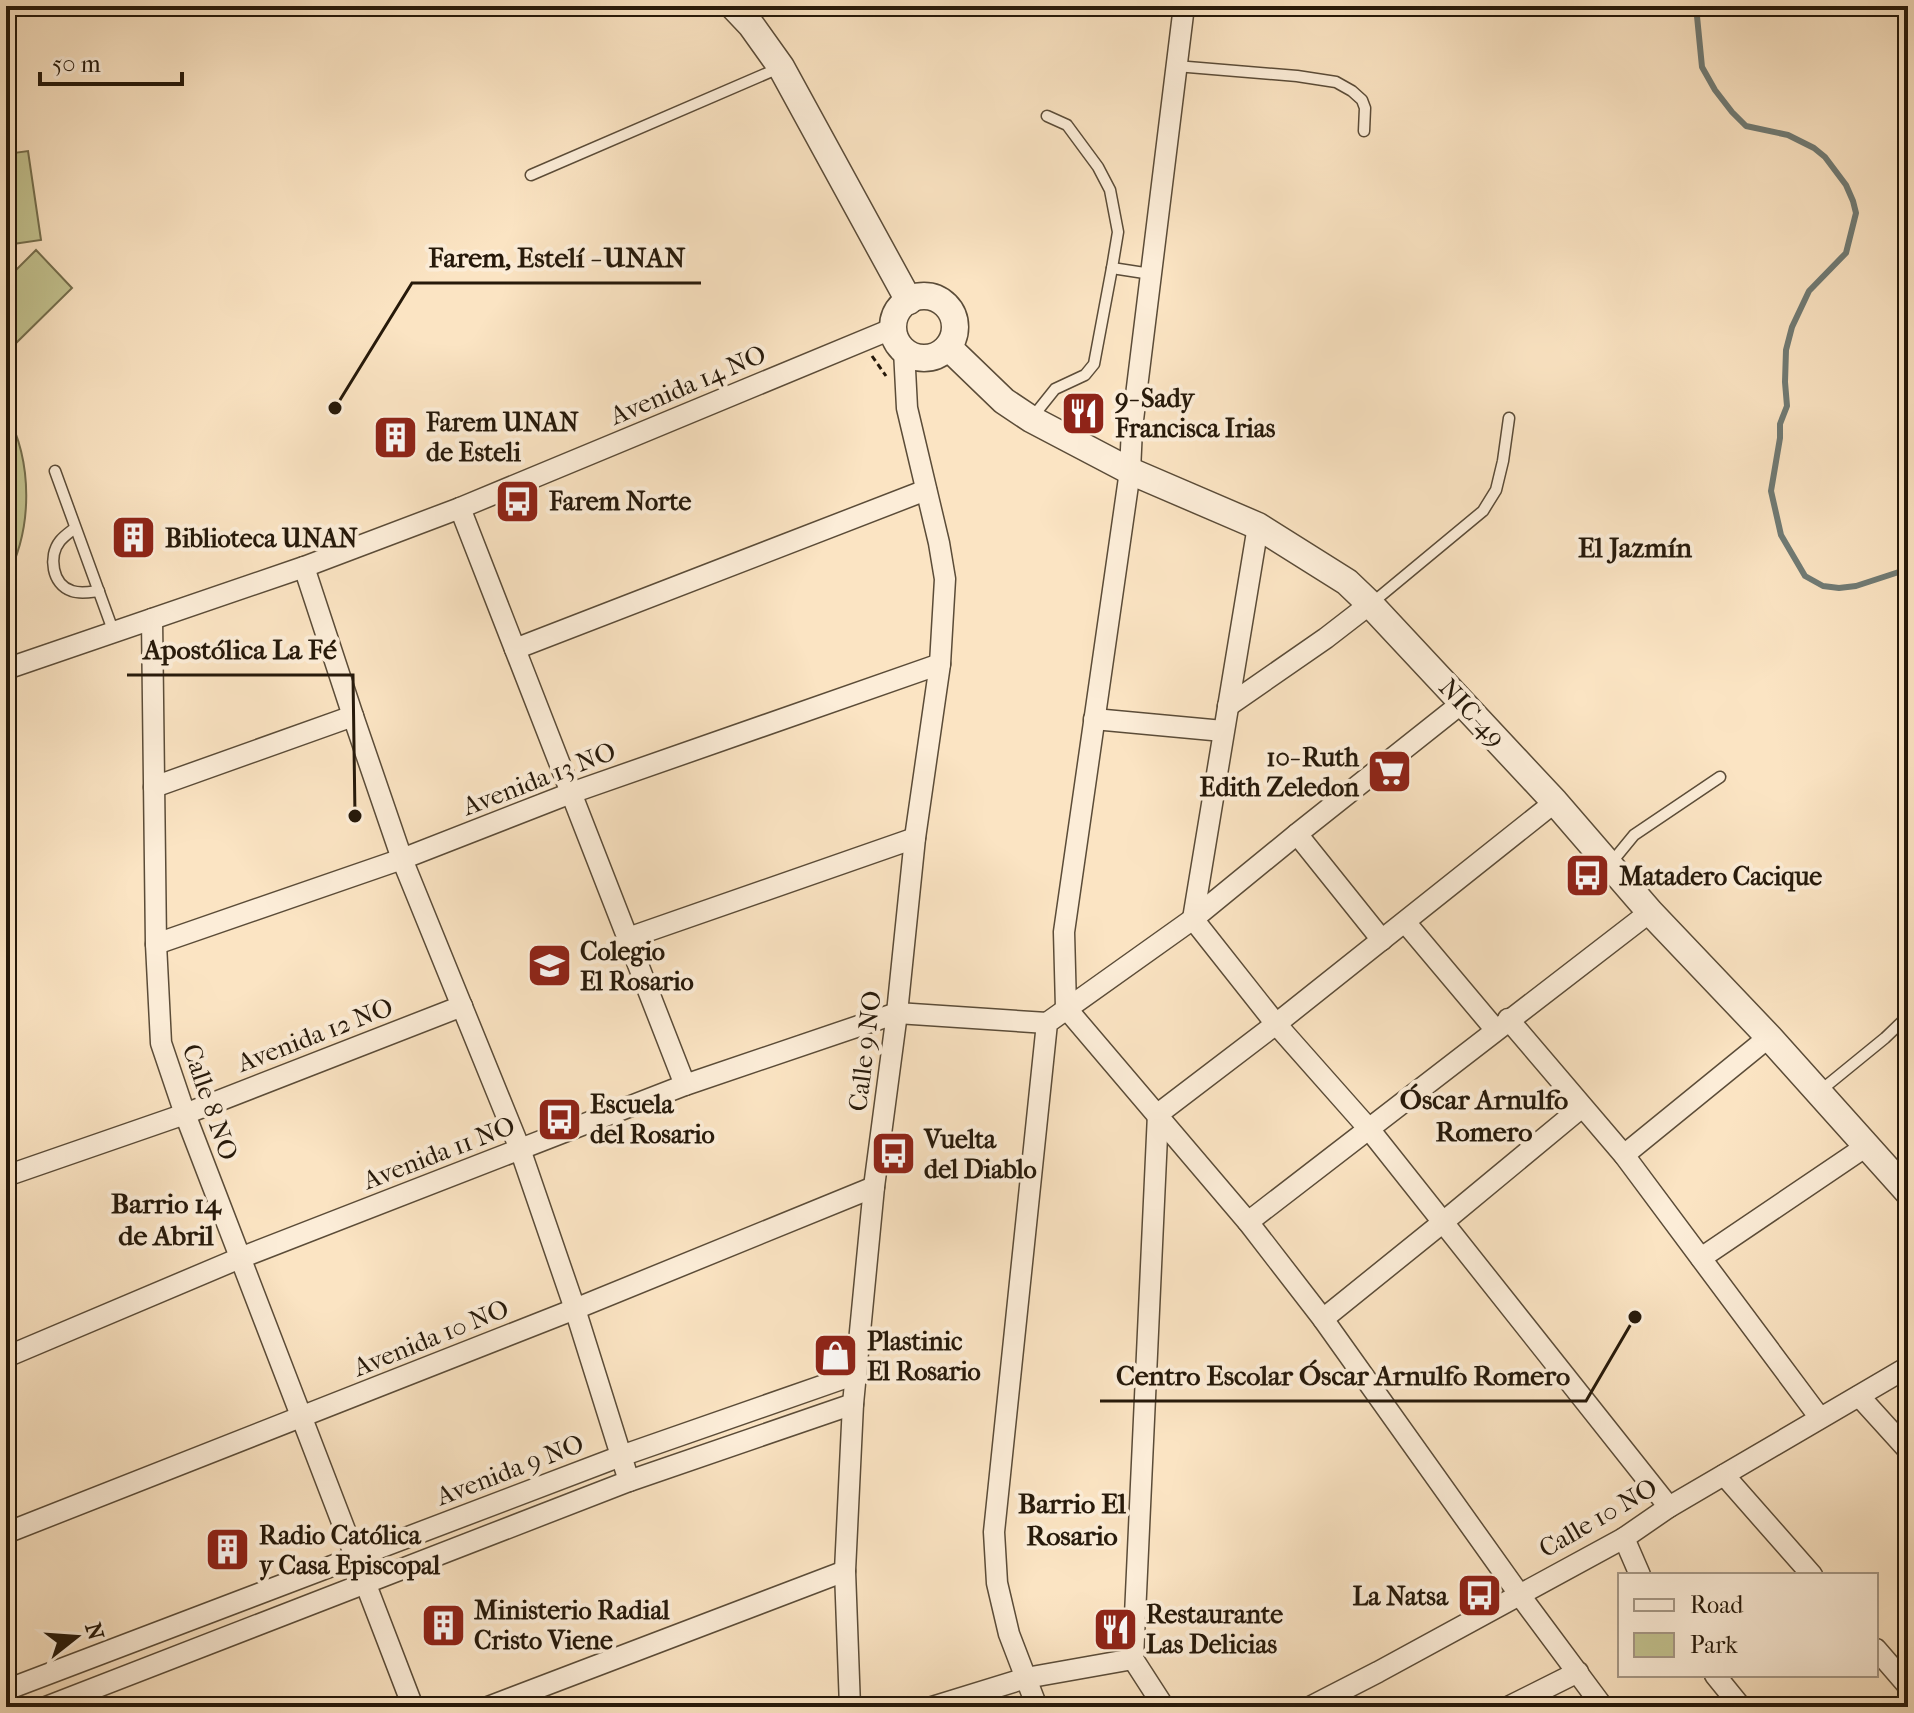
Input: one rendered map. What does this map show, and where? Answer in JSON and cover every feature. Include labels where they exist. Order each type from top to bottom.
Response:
[{"type":"street","points":[[733,6],[781,67],[909,301]]},
{"type":"street","points":[[1184,6],[1132,428],[1130,471],[1064,932],[1066,1008],[1248,1222],[1323,1319],[1603,1707]]},
{"type":"street","points":[[917,297],[936,298],[951,311],[955,330],[953,339],[941,353],[927,358],[911,355],[899,339],[897,312],[909,301],[917,297]]},
{"type":"street","name":"Calle 9 NO","points":[[850,1707],[845,1571],[853,1404],[874,1187],[897,1013],[915,838],[940,664],[945,579],[907,408],[899,339]]},
{"type":"street","name":"Avenida 14 NO","points":[[6,669],[304,567],[899,339]]},
{"type":"street","name":"NIC-49","points":[[948,347],[1004,401],[1031,419],[1130,471],[1258,526],[1347,582],[1555,802],[1650,912],[1769,1037],[1908,1192]]},
{"type":"street","points":[[515,649],[926,490]]},
{"type":"street","points":[[460,508],[685,1085]]},
{"type":"street","points":[[1258,526],[1193,919],[1276,1024],[1369,1129],[1669,1507]]},
{"type":"street","points":[[304,567],[402,859],[520,1149],[629,1481]]},
{"type":"street","points":[[1228,706],[1370,604]]},
{"type":"street","name":"Calle 8 NO","points":[[152,619],[156,944],[161,1043],[185,1114],[413,1707]]},
{"type":"street","name":"Avenida 13 NO","points":[[156,944],[402,859],[571,793],[940,664]]},
{"type":"street","points":[[897,1013],[1047,1023],[1193,919],[1462,703]]},
{"type":"street","points":[[154,787],[353,716]]},
{"type":"street","points":[[1094,719],[1223,731]]},
{"type":"street","points":[[1158,1114],[1555,802]]},
{"type":"street","points":[[1297,834],[1382,940]]},
{"type":"street","points":[[628,938],[915,838]]},
{"type":"street","points":[[1248,1222],[1650,912]]},
{"type":"street","points":[[1405,922],[1624,1155],[1820,1418]]},
{"type":"street","name":"Avenida 12 NO","points":[[6,1176],[185,1114],[462,1006]]},
{"type":"street","name":"Avenida 11 NO","points":[[6,1359],[240,1258],[520,1149],[685,1085],[897,1013]]},
{"type":"street","points":[[1037,1707],[1009,1634],[997,1583],[994,1532],[1047,1023]]},
{"type":"street","points":[[1624,1155],[1769,1037]]},
{"type":"street","points":[[1323,1319],[1582,1107]]},
{"type":"street","points":[[1158,1114],[1133,1659],[1164,1707]]},
{"type":"street","points":[[1701,1258],[1868,1145]]},
{"type":"street","name":"Avenida 10 NO","points":[[6,1533],[575,1309],[874,1187]]},
{"type":"street","name":"Calle 10 NO","points":[[1310,1707],[1624,1538],[1669,1507],[1908,1367]]},
{"type":"street","name":"Avenida 9 NO","points":[[6,1690],[621,1456],[856,1374]]},
{"type":"street","points":[[1859,1396],[1908,1450]]},
{"type":"street","name":"Avenida 9 NO","points":[[46,1707],[629,1481],[853,1404]]},
{"type":"street","points":[[1724,1475],[1810,1573]]},
{"type":"street","points":[[1624,1538],[1639,1573]]},
{"type":"street","points":[[488,1707],[845,1571]]},
{"type":"street","points":[[1878,1651],[1908,1686]]},
{"type":"street","points":[[932,1707],[1026,1678],[1133,1659]]},
{"type":"street","points":[[1508,1707],[1578,1672]]},
{"type":"street","points":[[1717,1677],[1741,1707]]},
{"type":"lane","points":[[1176,66],[1336,82],[1362,100],[1365,108],[1364,131]]},
{"type":"lane","points":[[531,175],[781,67]]},
{"type":"lane","points":[[1031,419],[1055,389],[1085,375],[1094,364],[1118,232],[1110,190],[1098,167],[1067,125],[1047,116]]},
{"type":"lane","points":[[1112,268],[1151,274]]},
{"type":"lane","points":[[1370,604],[1483,511],[1496,490],[1509,418]]},
{"type":"lane","points":[[55,471],[114,633]]},
{"type":"lane","points":[[75,528],[54,550],[55,575],[62,586],[71,591],[99,591]]},
{"type":"lane","points":[[1610,865],[1634,835],[1720,777]]},
{"type":"lane","points":[[1818,1092],[1908,1016]]},
{"type":"green space","points":[[28,151],[41,240],[6,245],[6,154]]},
{"type":"green space","points":[[36,250],[72,288],[10,349],[6,345],[6,280]]},
{"type":"green space","points":[[6,412],[21,452],[26,496],[21,539],[6,579]]},
{"type":"waterway","points":[[1696,6],[1702,67],[1732,112],[1746,126],[1788,135],[1814,148],[1825,157],[1846,185],[1856,213],[1846,253],[1809,291],[1792,327],[1786,350],[1787,406],[1780,424],[1771,491],[1781,535],[1805,576],[1823,586],[1856,586],[1908,569]]},
{"type":"place","name":"Farem, Estelí - UNAN","points":[[335,408]]},
{"type":"place","name":"9- Sady Francisca Irias","points":[[1084,413]]},
{"type":"place","name":"Farem UNAN de Esteli","points":[[395,437]]},
{"type":"place","name":"Farem Norte","points":[[518,501]]},
{"type":"place","name":"Biblioteca UNAN","points":[[134,538]]},
{"type":"place","name":"10- Ruth Edith Zeledon","points":[[1390,772]]},
{"type":"place","name":"Apostólica La Fé","points":[[355,816]]},
{"type":"place","name":"Matadero Cacique","points":[[1588,876]]},
{"type":"place","name":"Colegio El Rosario","points":[[549,966]]},
{"type":"place","name":"Escuela del Rosario","points":[[559,1119]]},
{"type":"place","name":"Vuelta del Diablo","points":[[893,1154]]},
{"type":"place","name":"Centro Escolar Óscar Arnulfo Romero","points":[[1635,1317]]},
{"type":"place","name":"Plastinic El Rosario","points":[[836,1356]]},
{"type":"place","name":"Radio Católica y Casa Episcopal","points":[[228,1550]]},
{"type":"place","name":"La Natsa","points":[[1479,1596]]},
{"type":"place","name":"Ministerio Radial Cristo Viene","points":[[443,1625]]},
{"type":"place","name":"Restaurante Las Delicias","points":[[1115,1629]]},
{"type":"district","name":"El Jazmín","points":[[1635,547]]},
{"type":"district","name":"Óscar Arnulfo Romero","points":[[1484,1115]]},
{"type":"district","name":"Barrio 14 de Abril","points":[[166,1219]]},
{"type":"district","name":"Barrio El Rosario","points":[[1072,1519]]}]
